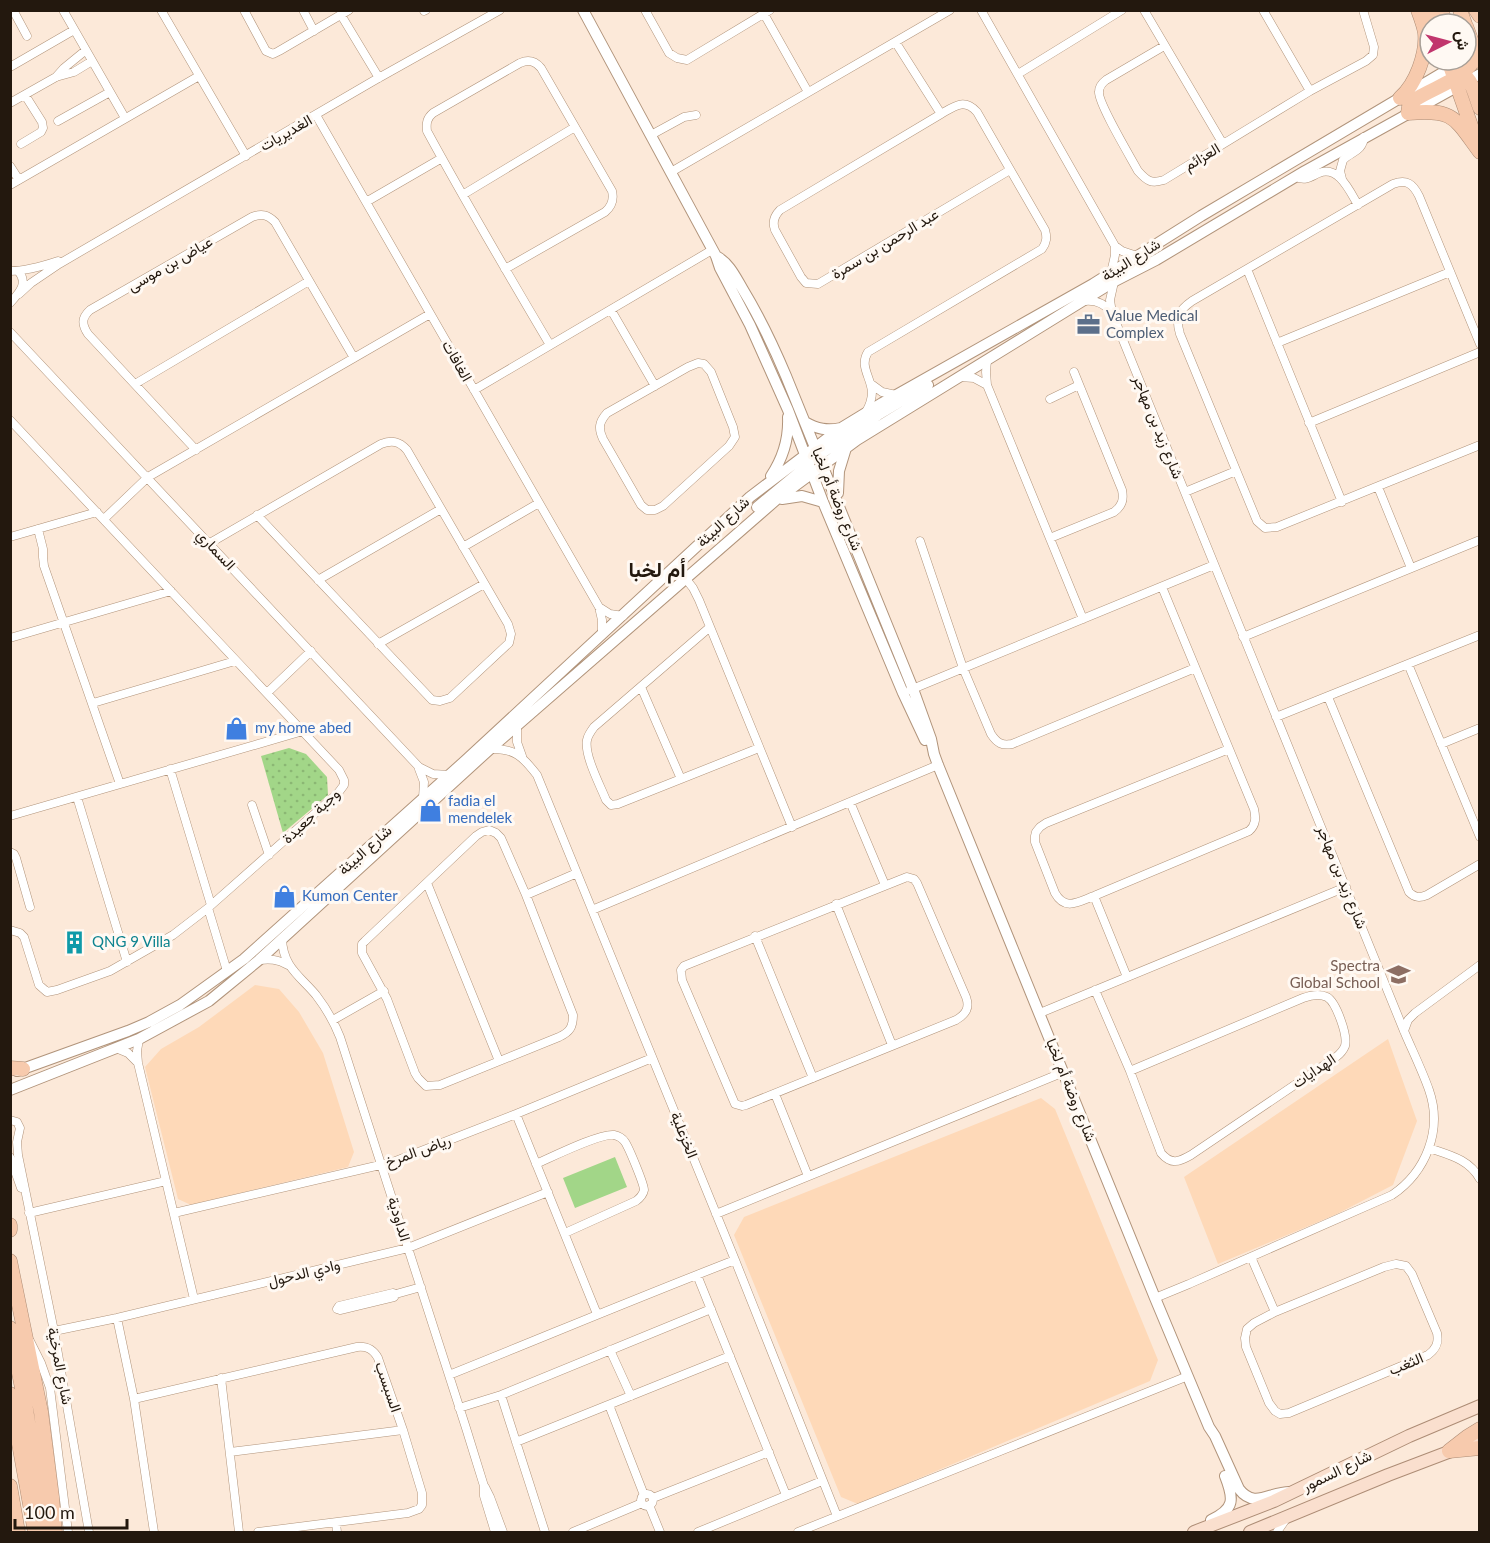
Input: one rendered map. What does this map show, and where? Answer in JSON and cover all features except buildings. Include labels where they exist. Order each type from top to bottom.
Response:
[{"type":"highway","points":[[1400,98],[1415,80],[1425,46],[1424,27],[1418,10]]},
{"type":"highway","points":[[1476,10],[1479,16]]},
{"type":"highway","points":[[1458,72],[1416,98],[1408,113],[1444,113],[1458,123],[1479,150]]},
{"type":"highway","points":[[1466,72],[1479,108]]},
{"type":"highway","points":[[1466,72],[1479,150]]},
{"type":"highway","points":[[10,1225],[10,1230]]},
{"type":"highway","name":"شارع المرخية","points":[[10,1261],[41,1412],[55,1533]]},
{"type":"highway","points":[[10,1328],[29,1424],[46,1533]]},
{"type":"highway","points":[[10,1394],[35,1533]]},
{"type":"highway","points":[[1449,1451],[1479,1429]]},
{"type":"highway","points":[[1449,1451],[1479,1448]]},
{"type":"highway","points":[[10,1486],[18,1533]]},
{"type":"main road","name":"شارع السمور","points":[[1194,1533],[1294,1492],[1399,1441],[1479,1407]]},
{"type":"main road","name":"شارع السمور","points":[[1250,1533],[1388,1475],[1479,1440]]},
{"type":"street","points":[[63,10],[125,118]]},
{"type":"street","points":[[161,10],[246,156]]},
{"type":"street","points":[[244,10],[269,53],[276,53],[350,10]]},
{"type":"street","points":[[303,10],[314,31]]},
{"type":"street","name":"الغديريات","points":[[10,303],[45,273],[73,256],[500,10]]},
{"type":"street","name":"شارع روضة أم لخبا","points":[[583,10],[714,253],[750,325],[788,410],[823,502],[932,743],[938,765],[1209,1427],[1231,1489],[1231,1502],[1225,1513],[1201,1525],[1194,1533]]},
{"type":"street","points":[[645,10],[669,53],[676,58],[687,60],[767,12],[808,92]]},
{"type":"street","points":[[671,172],[950,10]]},
{"type":"street","points":[[981,10],[1115,246],[1130,255],[1138,256]]},
{"type":"street","points":[[1018,74],[1122,10]]},
{"type":"street","points":[[1144,10],[1223,144]]},
{"type":"street","points":[[1263,10],[1310,91]]},
{"type":"street","name":"العزائم","points":[[1164,46],[1106,80],[1101,84],[1099,90],[1102,104],[1138,171],[1150,182],[1164,180],[1310,91],[1366,61],[1373,55],[1374,47],[1363,10]]},
{"type":"street","points":[[13,14],[27,36]]},
{"type":"street","points":[[340,16],[377,79]]},
{"type":"street","points":[[10,67],[74,30]]},
{"type":"street","points":[[896,43],[940,114]]},
{"type":"street","points":[[56,77],[86,50]]},
{"type":"street","points":[[505,269],[605,212],[613,200],[612,190],[541,68],[537,63],[525,60],[429,116],[427,131],[505,269],[550,345]]},
{"type":"street","points":[[10,103],[56,77],[74,72],[92,61]]},
{"type":"street","name":"شارع البيئة","points":[[15,1070],[129,1031],[180,1005],[228,971],[449,775],[763,485],[808,464],[819,455],[846,448],[1083,301],[1138,256],[1201,216],[1400,98],[1456,72]]},
{"type":"street","points":[[10,185],[199,76]]},
{"type":"street","points":[[58,122],[110,92]]},
{"type":"street","points":[[21,144],[41,132],[43,128],[42,122],[25,95]]},
{"type":"street","name":"عبد الرحمن بن سمرة","points":[[866,412],[871,399],[871,384],[864,364],[868,352],[1042,249],[1047,236],[1045,230],[977,112],[968,105],[962,104],[940,114],[777,214],[773,223],[775,230],[804,281],[810,285],[818,284],[1010,170]]},
{"type":"street","name":"شارع البيئة","points":[[10,1090],[139,1039],[209,1001],[259,960],[517,725],[776,500],[841,428],[962,358],[1113,277],[1156,260],[1408,113]]},
{"type":"street","name":"الغافات","points":[[316,115],[599,607],[602,633]]},
{"type":"street","points":[[651,135],[684,117],[696,115]]},
{"type":"street","points":[[464,194],[575,127]]},
{"type":"street","points":[[1343,181],[1341,171],[1343,160],[1361,148],[1364,137]]},
{"type":"street","points":[[366,202],[442,158]]},
{"type":"street","points":[[10,166],[19,180]]},
{"type":"street","points":[[1296,177],[1307,179],[1321,172],[1334,173],[1343,181],[1358,205]]},
{"type":"street","points":[[1479,344],[1419,196],[1415,188],[1405,182],[1394,184],[1192,301],[1181,311],[1177,324],[1257,521],[1265,528],[1277,528],[1479,445]]},
{"type":"street","name":"عياض بن موسى","points":[[196,450],[88,334],[83,326],[83,320],[90,310],[257,215],[265,215],[275,222],[354,358]]},
{"type":"street","name":"شارع زيد بن مهاجر","points":[[1115,246],[1110,300],[1112,313],[1431,1095],[1434,1121],[1429,1148],[1422,1164],[1412,1178],[1392,1195],[1155,1298]]},
{"type":"street","points":[[474,390],[714,253]]},
{"type":"street","name":"شارع روضة أم لخبا","points":[[714,253],[729,267],[760,319],[778,357],[838,503],[908,691]]},
{"type":"street","name":"الغديريات","points":[[14,271],[73,256]]},
{"type":"street","points":[[1247,269],[1342,502]]},
{"type":"street","points":[[14,271],[21,274],[23,282],[19,294]]},
{"type":"street","points":[[1277,343],[1450,272]]},
{"type":"street","points":[[135,384],[309,282]]},
{"type":"street","points":[[1083,301],[1099,302],[1112,313]]},
{"type":"street","points":[[611,310],[655,386]]},
{"type":"street","points":[[104,519],[148,477],[430,315]]},
{"type":"street","name":"السماري","points":[[11,332],[419,767]]},
{"type":"street","points":[[1309,423],[1479,352]]},
{"type":"street","points":[[819,455],[951,370],[962,358]]},
{"type":"street","points":[[987,360],[987,385],[1083,619]]},
{"type":"street","points":[[693,364],[704,364],[711,372],[733,426],[735,437],[729,446],[663,506],[651,511],[641,505],[603,439],[599,427],[607,413],[655,386],[693,364]]},
{"type":"street","points":[[1050,538],[1114,512],[1119,508],[1124,497],[1074,372]]},
{"type":"street","points":[[959,377],[974,378],[987,385]]},
{"type":"street","points":[[871,384],[882,392],[896,395]]},
{"type":"street","points":[[1050,399],[1079,385]]},
{"type":"street","points":[[763,485],[775,469],[784,451],[788,431],[788,410]]},
{"type":"street","name":"وجبة جعيدة","points":[[10,420],[303,730],[339,770],[344,780],[344,785],[338,793],[210,907],[173,935],[110,971],[47,992],[39,985],[24,937],[10,930]]},
{"type":"street","points":[[805,422],[823,429],[841,428]]},
{"type":"street","points":[[210,543],[257,515],[388,441],[396,441],[407,450],[508,624],[511,638],[506,647],[450,698],[440,701],[432,700],[257,515]]},
{"type":"street","points":[[838,503],[839,471],[846,448]]},
{"type":"street","points":[[792,827],[696,594],[686,579],[692,565],[808,464]]},
{"type":"street","points":[[1185,492],[1236,471]]},
{"type":"street","points":[[1378,487],[1411,568]]},
{"type":"street","points":[[776,500],[802,496],[823,502]]},
{"type":"street","points":[[463,547],[539,503]]},
{"type":"street","points":[[318,580],[441,509]]},
{"type":"street","points":[[10,537],[97,512]]},
{"type":"street","points":[[38,529],[43,545],[44,566],[120,784]]},
{"type":"street","points":[[1243,637],[1479,540]]},
{"type":"street","points":[[920,541],[963,668],[991,734],[998,743],[1006,745],[1195,668]]},
{"type":"street","points":[[908,691],[1214,565]]},
{"type":"street","points":[[378,644],[484,584]]},
{"type":"street","points":[[1162,587],[1229,748],[1254,810],[1256,821],[1254,827],[1249,831],[1094,896],[1071,904],[1058,899],[1035,842],[1035,836],[1040,827],[1229,748]]},
{"type":"street","points":[[10,638],[171,591]]},
{"type":"street","points":[[599,607],[610,614],[623,616]]},
{"type":"street","points":[[710,627],[594,728],[587,739],[589,756],[606,800],[611,805],[615,805],[759,748]]},
{"type":"street","points":[[1276,717],[1479,635]]},
{"type":"street","points":[[267,693],[311,651]]},
{"type":"street","points":[[93,703],[236,661]]},
{"type":"street","points":[[1408,664],[1479,837]]},
{"type":"street","points":[[641,687],[681,779]]},
{"type":"street","points":[[1328,697],[1409,892],[1422,897],[1479,864]]},
{"type":"street","name":"الخزعلية","points":[[517,725],[517,742],[522,757],[537,775],[837,1516]]},
{"type":"street","points":[[1441,744],[1479,728]]},
{"type":"street","points":[[10,816],[303,730]]},
{"type":"street","points":[[490,749],[507,750],[522,757]]},
{"type":"street","points":[[592,910],[938,765]]},
{"type":"street","points":[[419,767],[433,774],[449,775]]},
{"type":"street","points":[[419,767],[424,782],[423,798]]},
{"type":"street","points":[[170,769],[228,971]]},
{"type":"street","points":[[77,797],[127,962]]},
{"type":"street","points":[[850,802],[885,885]]},
{"type":"street","points":[[252,805],[269,855]]},
{"type":"street","points":[[489,830],[501,838],[573,1015],[571,1029],[566,1034],[440,1085],[426,1086],[418,1078],[384,991],[362,953],[362,944],[427,883],[482,832],[489,830]]},
{"type":"street","points":[[10,852],[16,858],[30,907]]},
{"type":"street","points":[[526,896],[577,873]]},
{"type":"street","points":[[907,877],[914,879],[966,997],[968,1006],[965,1014],[775,1094],[742,1106],[735,1104],[686,991],[681,970],[687,964],[836,904],[907,877]]},
{"type":"street","points":[[427,883],[499,1060]]},
{"type":"street","points":[[1040,1013],[1346,887]]},
{"type":"street","points":[[1094,896],[1127,977]]},
{"type":"street","points":[[836,904],[892,1045]]},
{"type":"street","points":[[755,936],[813,1078]]},
{"type":"street","name":"الداودية","points":[[282,939],[282,948],[288,965],[315,995],[333,1020],[382,1165],[484,1486],[503,1533]]},
{"type":"street","points":[[259,960],[279,960],[288,965]]},
{"type":"street","points":[[1404,1031],[1408,1020],[1415,1013],[1479,964]]},
{"type":"street","name":"الهدايات","points":[[1095,990],[1130,1071],[1161,1154],[1170,1161],[1179,1161],[1336,1057],[1344,1048],[1346,1039],[1333,1002],[1327,997],[1316,995],[1303,998],[1130,1071]]},
{"type":"street","points":[[333,1020],[384,991]]},
{"type":"street","points":[[139,1039],[138,1063],[194,1299]]},
{"type":"street","points":[[116,1048],[128,1053],[138,1063]]},
{"type":"street","name":"رياض المرخ","points":[[174,1213],[382,1165],[407,1157],[652,1058]]},
{"type":"street","points":[[716,1214],[1064,1072]]},
{"type":"street","points":[[775,1094],[808,1176]]},
{"type":"street","points":[[516,1114],[597,1314]]},
{"type":"street","name":"شارع المرخية","points":[[10,1120],[17,1122],[20,1128],[17,1148],[54,1332],[89,1533]]},
{"type":"street","points":[[536,1164],[599,1137],[613,1135],[625,1142],[644,1193],[636,1201],[565,1233]]},
{"type":"street","points":[[1429,1148],[1464,1161],[1474,1170],[1479,1179]]},
{"type":"street","name":"شارع المرخية","points":[[10,1157],[24,1198],[27,1200]]},
{"type":"street","points":[[29,1213],[166,1181]]},
{"type":"street","name":"وادي الدحول","points":[[54,1332],[408,1248],[548,1192]]},
{"type":"street","points":[[1251,1257],[1275,1312]]},
{"type":"street","points":[[449,1375],[735,1260]]},
{"type":"street","name":"الثغب","points":[[1402,1264],[1410,1269],[1437,1333],[1438,1344],[1424,1357],[1289,1413],[1280,1414],[1269,1403],[1246,1347],[1245,1338],[1249,1326],[1275,1312],[1384,1267],[1402,1264]]},
{"type":"street","points":[[697,1275],[786,1495]]},
{"type":"street","points":[[368,1301],[421,1287]]},
{"type":"street","points":[[459,1408],[501,1395],[711,1308]]},
{"type":"street","points":[[117,1318],[134,1398],[154,1533]]},
{"type":"street","points":[[25,1333],[41,1363],[50,1388],[68,1533]]},
{"type":"street","name":"السبسب","points":[[134,1398],[364,1346],[375,1352],[403,1430],[422,1493],[423,1499],[419,1509],[408,1513],[258,1533]]},
{"type":"street","points":[[610,1350],[631,1396]]},
{"type":"street","points":[[516,1442],[730,1356]]},
{"type":"street","points":[[798,1533],[1188,1376]]},
{"type":"street","points":[[221,1378],[239,1533]]},
{"type":"street","points":[[501,1395],[545,1533]]},
{"type":"street","points":[[609,1405],[660,1533]]},
{"type":"street","name":"شارع روضة أم لخبا","points":[[1209,1427],[1239,1489],[1245,1496],[1257,1499],[1281,1492],[1294,1492]]},
{"type":"street","points":[[230,1452],[403,1430]]},
{"type":"street","points":[[573,1533],[647,1500],[769,1452]]},
{"type":"street","points":[[698,1533],[822,1481]]},
{"type":"street","name":"الداودية","points":[[484,1486],[485,1499],[495,1533]]},
{"type":"street","points":[[1277,1533],[1288,1517]]},
{"type":"street","points":[[336,1523],[337,1533]]},
{"type":"shaded area","points":[[255,985],[279,989],[299,1012],[323,1053],[354,1152],[348,1167],[191,1205],[178,1199],[145,1067],[161,1049],[199,1027]]},
{"type":"shaded area","points":[[1388,1039],[1417,1121],[1393,1185],[1337,1214],[1218,1264],[1184,1177]]},
{"type":"shaded area","points":[[1041,1098],[1055,1109],[1158,1360],[1150,1381],[858,1504],[841,1497],[734,1235],[744,1217]]},
{"type":"green space","points":[[289,748],[306,754],[327,777],[328,795],[283,833],[261,756]]},
{"type":"green space","points":[[615,1157],[627,1187],[575,1208],[563,1178]]},
{"type":"place","name":"Value Medical Complex","points":[[1088,325]]},
{"type":"place","name":"my home abed","points":[[237,728]]},
{"type":"place","name":"fadia el mendelek","points":[[430,810]]},
{"type":"place","name":"Kumon Center","points":[[284,896]]},
{"type":"place","name":"QNG 9 Villa","points":[[74,942]]},
{"type":"place","name":"Spectra Global School","points":[[1398,975]]},
{"type":"district","name":"أم لخبا","points":[[657,570]]}]
